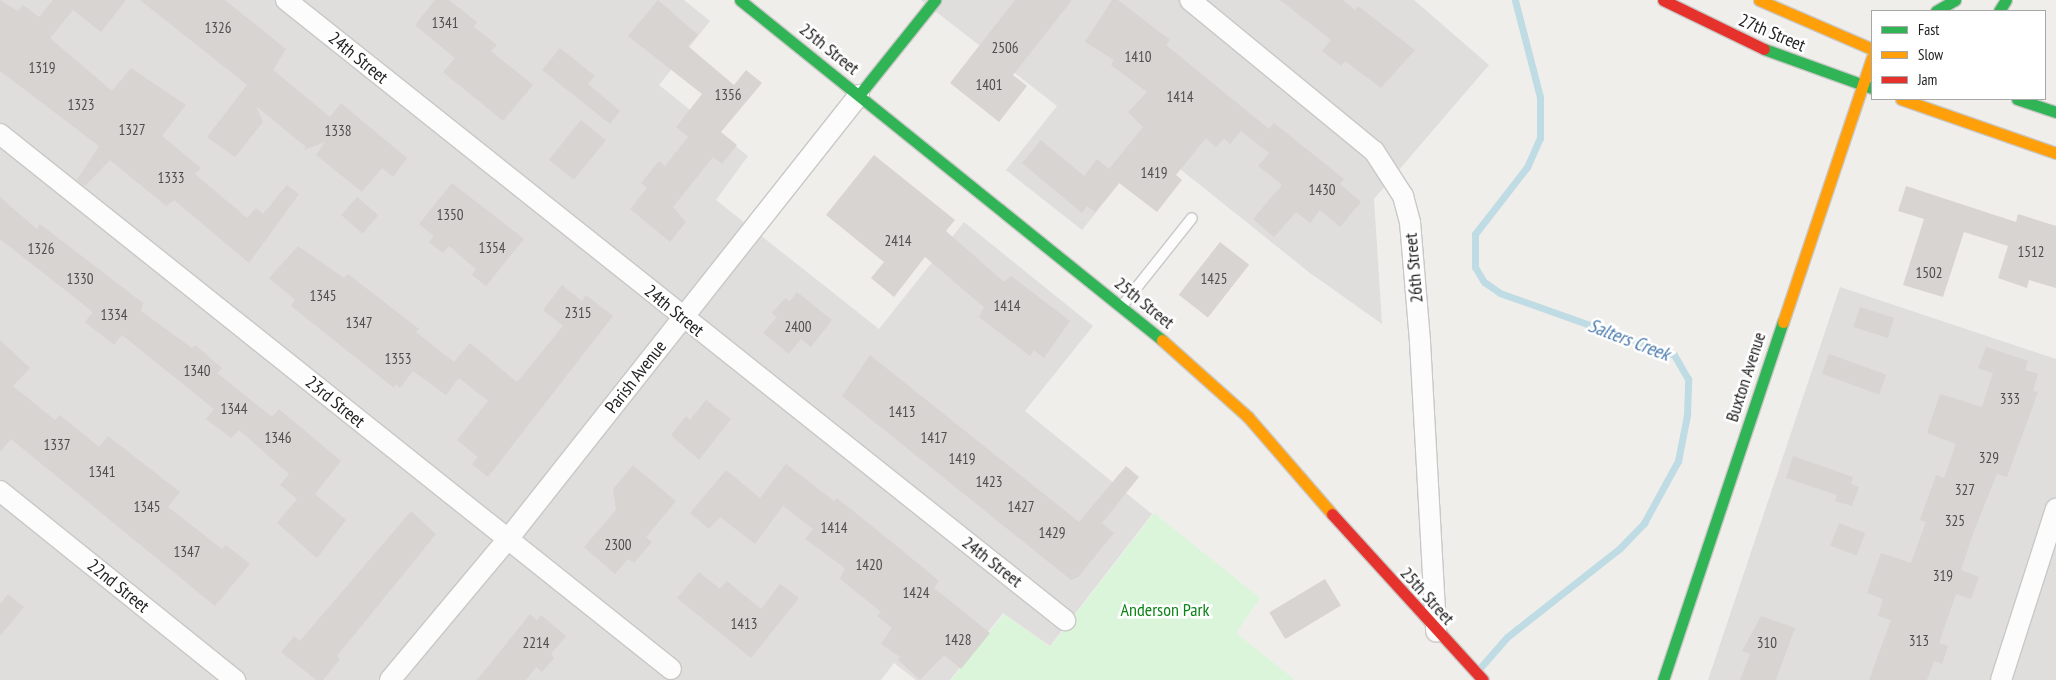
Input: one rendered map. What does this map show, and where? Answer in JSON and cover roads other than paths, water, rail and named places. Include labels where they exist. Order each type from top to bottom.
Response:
[{"type":"main road","name":"25th Street","points":[[740,0],[1203,373],[1248,417],[1436,632],[1483,680]]},
{"type":"main road","name":"Parish Avenue","points":[[859,95],[935,0]]},
{"type":"main road","name":"27th Street","points":[[1663,0],[1763,49],[1867,86]]},
{"type":"main road","points":[[1759,0],[1871,49]]},
{"type":"main road","points":[[1938,10],[1955,0]]},
{"type":"main road","name":"Buxton Avenue","points":[[1663,680],[1867,86],[1871,64]]},
{"type":"main road","points":[[1904,100],[2056,153]]},
{"type":"main road","points":[[2020,100],[2056,112]]},
{"type":"main road","points":[[2032,100],[2041,106]]},
{"type":"street","name":"24th Street","points":[[286,0],[682,318],[1065,620]]},
{"type":"street","name":"26th Street","points":[[1190,0],[1374,151],[1404,196],[1410,222],[1420,342],[1436,632]]},
{"type":"street","name":"Parish Avenue","points":[[390,680],[508,539],[859,95]]},
{"type":"street","name":"23rd Street","points":[[0,134],[671,669]]},
{"type":"street","name":"22nd Street","points":[[2,498],[235,680]]},
{"type":"street","points":[[2001,680],[2056,509]]},
{"type":"lane","points":[[1121,307],[1192,218]]},
{"type":"waterway","name":"Salters Creek","points":[[1480,668],[1507,637],[1620,548],[1644,523],[1678,461],[1687,415],[1688,379],[1674,355],[1500,293],[1484,282],[1475,267],[1475,234],[1527,167],[1540,138],[1540,97],[1515,0]]},
{"type":"park label","name":"Anderson Park","points":[[1165,610]]}]
